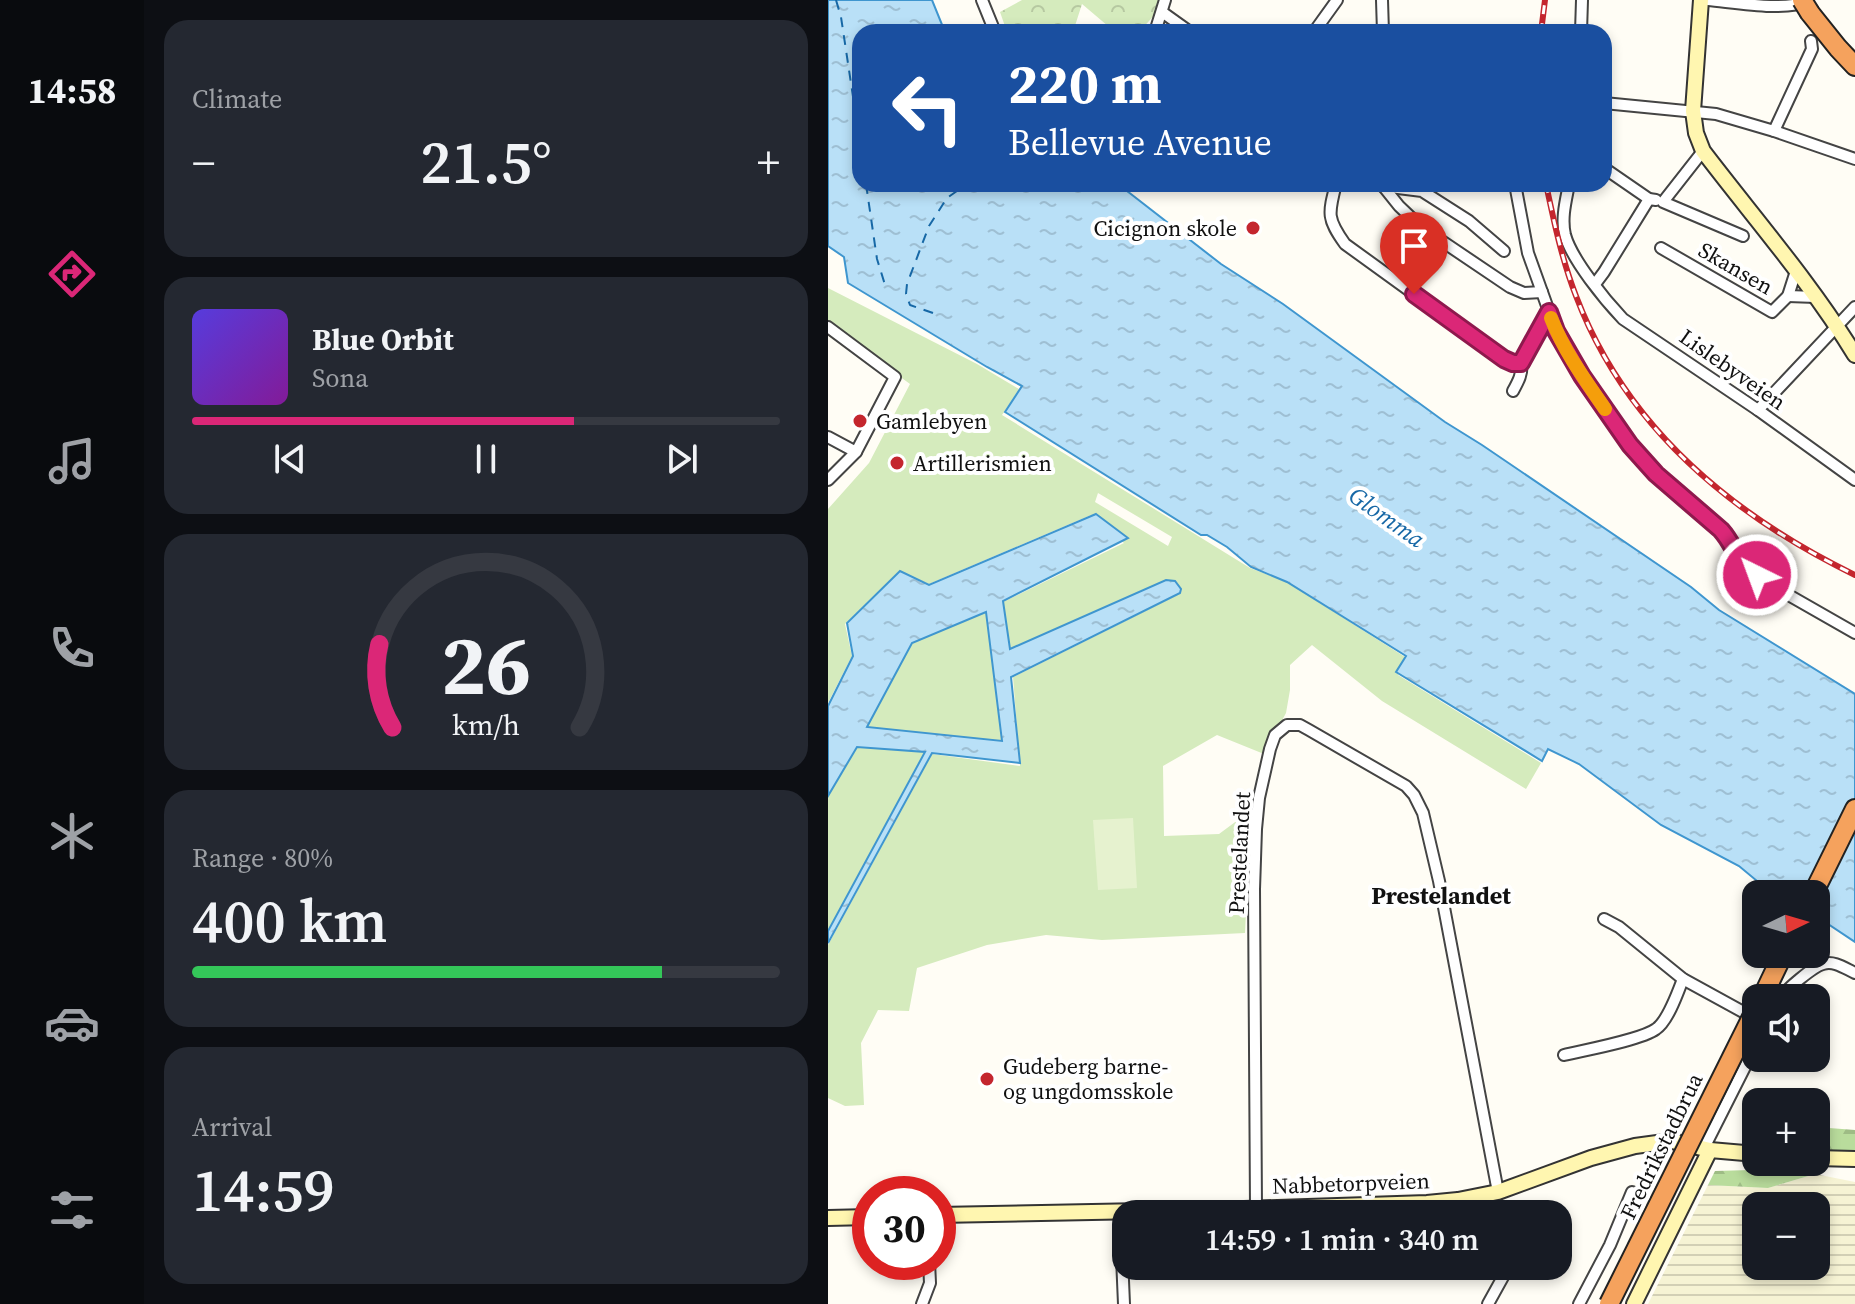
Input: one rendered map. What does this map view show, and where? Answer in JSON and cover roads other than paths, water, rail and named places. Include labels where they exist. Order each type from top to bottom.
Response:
[{"type":"highway","points":[[1805,0],[1816,35],[1855,66]]},
{"type":"highway","points":[[1820,880],[1855,809]]},
{"type":"highway","name":"Fredrikstadbrua","points":[[1609,1304],[1742,1037]]},
{"type":"street","points":[[982,0],[992,24]]},
{"type":"street","points":[[1158,24],[1165,0]]},
{"type":"street","points":[[1320,24],[1337,0]]},
{"type":"street","points":[[1382,0],[1383,24]]},
{"type":"street","points":[[1581,24],[1582,0]]},
{"type":"street","points":[[1701,0],[1693,111],[1696,133],[1703,151],[1816,297],[1855,355]]},
{"type":"street","points":[[1708,0],[1784,6],[1802,4],[1805,0]]},
{"type":"street","points":[[1162,12],[1179,24]]},
{"type":"street","points":[[1774,131],[1816,35]]},
{"type":"street","points":[[1612,104],[1716,114],[1855,159]]},
{"type":"street","points":[[1663,202],[1703,151]]},
{"type":"street","points":[[1612,174],[1649,199],[1743,236]]},
{"type":"street","points":[[1333,192],[1331,224],[1345,244],[1504,359],[1521,363]]},
{"type":"street","points":[[1388,192],[1421,227],[1510,287],[1524,293],[1542,292]]},
{"type":"street","points":[[1424,192],[1469,221],[1504,251]]},
{"type":"street","points":[[1517,192],[1528,253],[1556,331],[1582,376],[1630,445],[1656,474],[1721,530],[1743,565],[1771,585],[1855,633]]},
{"type":"street","name":"Lislebyveien","points":[[1568,192],[1563,219],[1565,234],[1573,254],[1610,306],[1623,319],[1855,480]]},
{"type":"street","points":[[1595,284],[1649,199]]},
{"type":"street","name":"Skansen","points":[[1661,248],[1772,312],[1788,296],[1796,271]]},
{"type":"street","name":"Skansen","points":[[1788,296],[1816,297]]},
{"type":"street","points":[[1758,410],[1855,307]]},
{"type":"street","points":[[1513,391],[1519,381],[1521,363],[1549,312]]},
{"type":"street","points":[[828,327],[895,377],[856,452],[828,480]]},
{"type":"street","points":[[828,437],[856,452]]},
{"type":"street","name":"Prestelandet","points":[[1256,1200],[1256,829],[1270,749],[1275,735],[1287,725],[1300,725],[1406,786],[1423,813],[1439,881],[1498,1192]]},
{"type":"street","points":[[1604,919],[1619,927],[1683,979],[1742,1012]]},
{"type":"street","points":[[1795,984],[1822,964],[1835,964],[1855,973]]},
{"type":"street","points":[[1564,1055],[1656,1030],[1683,979]]},
{"type":"street","points":[[1634,1304],[1743,1072]]},
{"type":"street","name":"Nabbetorpveien","points":[[1451,1200],[1498,1192],[1591,1158],[1635,1146],[1672,1141],[1742,1153]]},
{"type":"street","points":[[1830,1158],[1855,1159]]},
{"type":"street","points":[[1579,1304],[1610,1245],[1632,1192]]},
{"type":"street","points":[[1482,1196],[1484,1200]]},
{"type":"street","name":"Nabbetorpveien","points":[[956,1215],[1112,1210]]},
{"type":"street","points":[[828,1218],[852,1217]]},
{"type":"street","points":[[922,1304],[930,1280]]},
{"type":"street","points":[[1123,1280],[1124,1304]]},
{"type":"street","points":[[1488,1304],[1501,1280]]},
{"type":"water","name":"Glomma","points":[[828,0],[932,0],[942,24],[852,24],[852,192],[1128,192],[1221,264],[1283,304],[1445,422],[1691,587],[1719,610],[1855,694],[1855,942],[1830,925],[1830,880],[1756,880],[1739,866],[1661,825],[1579,764],[1548,749],[1542,761],[1396,672],[1406,656],[1287,582],[1251,567],[1227,547],[1207,535],[1201,535],[1005,412],[1022,386],[848,283],[844,257],[828,246]]},
{"type":"water","points":[[1096,514],[1128,538],[1003,601],[1010,649],[1166,580],[1175,581],[1181,589],[1180,593],[1011,677],[1020,763],[932,753],[828,943],[828,931],[925,752],[857,747],[828,796],[828,706],[853,656],[847,623],[900,571],[929,585]],"holes":[[[986,612],[1002,741],[867,727],[912,643]]]},
{"type":"railway","points":[[1542,24],[1545,0]]},
{"type":"railway","points":[[1548,192],[1562,255],[1597,343],[1623,387],[1654,426],[1688,462],[1726,495],[1767,525],[1855,575]]},
{"type":"place","name":"Cicignon skole","points":[[1253,228]]},
{"type":"place","name":"Gamlebyen","points":[[860,421]]},
{"type":"place","name":"Artillerismien","points":[[897,463]]},
{"type":"place","name":"Gudeberg barne- og ungdomsskole","points":[[987,1079]]},
{"type":"district","name":"Prestelandet","points":[[1441,895]]}]
